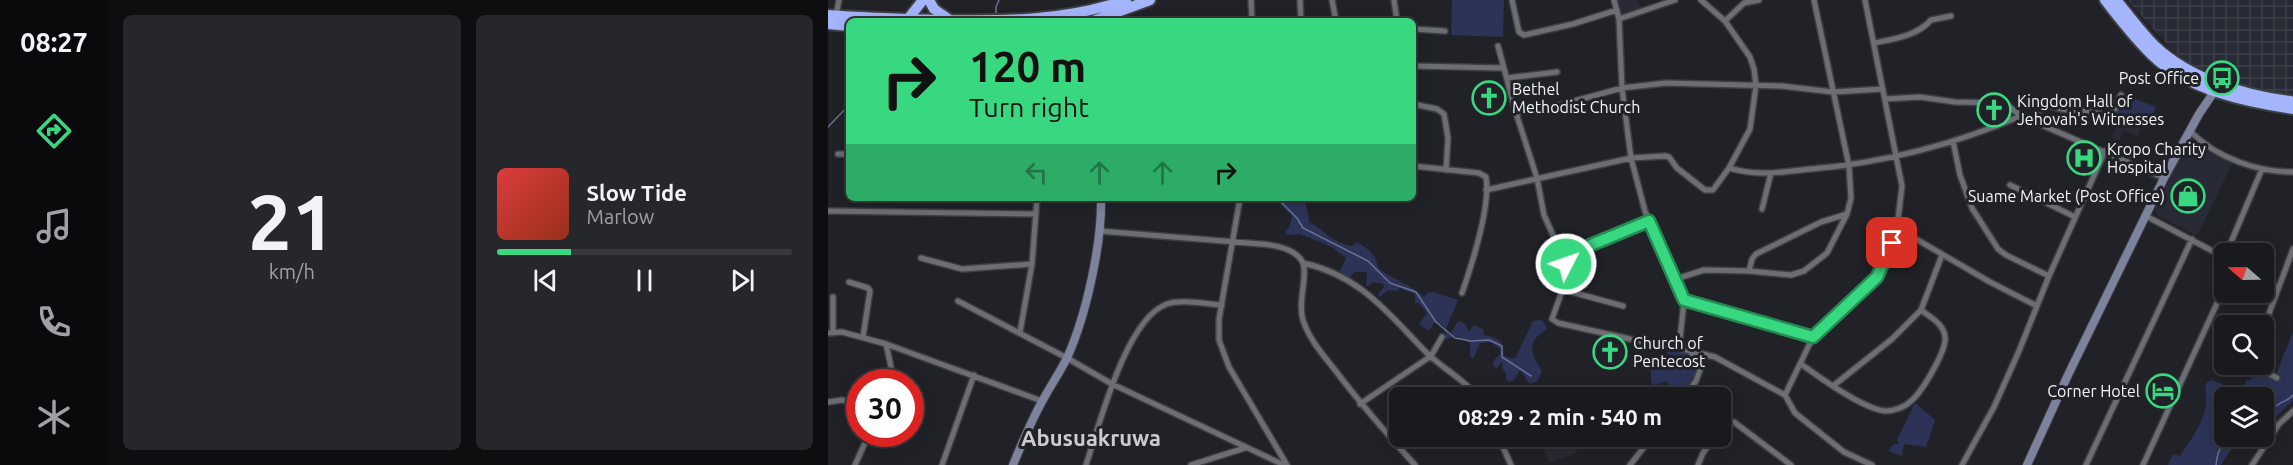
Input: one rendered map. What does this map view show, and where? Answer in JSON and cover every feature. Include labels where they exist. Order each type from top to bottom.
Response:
[{"type":"highway","points":[[909,18],[926,0],[947,18]]},
{"type":"highway","points":[[1114,13],[1126,0]]},
{"type":"highway","points":[[1038,18],[1114,13],[1150,0]]},
{"type":"highway","points":[[2105,0],[2153,56],[2184,78],[2217,87],[2293,101]]},
{"type":"highway","points":[[2116,0],[2156,46],[2182,67],[2217,87],[2267,105],[2293,109]]},
{"type":"highway","points":[[832,15],[889,18]]},
{"type":"highway","points":[[828,24],[846,26]]},
{"type":"street","points":[[832,15],[839,0]]},
{"type":"street","points":[[926,0],[930,18]]},
{"type":"street","points":[[1251,0],[1252,18]]},
{"type":"street","points":[[1300,0],[1301,18]]},
{"type":"street","points":[[1332,0],[1335,18]]},
{"type":"street","points":[[1394,0],[1397,18]]},
{"type":"street","points":[[1512,0],[1520,32],[1524,35],[1573,24],[1617,10]]},
{"type":"street","points":[[1614,0],[1619,19],[1622,88],[1631,158],[1649,221],[1684,300],[1679,348]]},
{"type":"street","points":[[1619,19],[1675,0]]},
{"type":"street","points":[[1486,190],[1631,158],[1668,156],[1677,168],[1707,192],[1713,190],[1729,168],[1750,129],[1756,85],[1753,63],[1725,21],[1701,0]]},
{"type":"street","points":[[1725,21],[1744,3],[1759,0]]},
{"type":"street","points":[[1676,279],[1704,270],[1791,275],[1804,271],[1827,253],[1847,214],[1851,198],[1849,166],[1814,0]]},
{"type":"street","points":[[1785,395],[1813,337],[1877,277],[1897,228],[1902,192],[1865,0]]},
{"type":"street","points":[[1874,44],[1906,36],[1926,27],[1931,20],[1951,16]]},
{"type":"street","points":[[1416,29],[1445,31]]},
{"type":"street","points":[[1498,46],[1537,178],[1544,215],[1564,256],[1567,274],[1564,290],[1552,319],[1558,323],[1689,349],[1723,361],[1785,395],[1795,413],[1840,449],[1872,465]]},
{"type":"street","points":[[1416,66],[1503,68]]},
{"type":"street","points":[[1507,78],[1557,72]]},
{"type":"street","points":[[1516,113],[1556,106],[1622,88],[1666,83],[1795,87],[1833,92],[1882,89]]},
{"type":"street","points":[[2027,465],[2164,178],[2199,114],[2217,87]]},
{"type":"street","points":[[2034,120],[2042,107],[2046,105],[2108,116],[2113,113],[2121,95]]},
{"type":"street","points":[[1885,99],[1920,97],[1955,102],[2005,103],[2021,116],[2164,178]]},
{"type":"street","points":[[1416,105],[1440,110],[1444,114],[1448,138],[1446,170]]},
{"type":"street","points":[[1729,168],[1754,174],[1849,166],[1977,135],[2021,116]]},
{"type":"street","points":[[2191,132],[2202,143],[2241,163],[2262,169],[2293,172]]},
{"type":"street","points":[[1953,141],[1960,175],[1972,208],[1998,249],[2049,276]]},
{"type":"street","points":[[1962,465],[1994,407],[2104,151]]},
{"type":"street","points":[[838,154],[846,154]]},
{"type":"street","points":[[1416,166],[1484,175],[1486,190],[1475,255],[1462,293]]},
{"type":"street","points":[[2231,243],[2262,169]]},
{"type":"street","points":[[1762,209],[1771,173]]},
{"type":"street","points":[[2010,185],[2075,217]]},
{"type":"street","points":[[1020,332],[1032,264],[1037,201]]},
{"type":"street","points":[[1013,465],[1042,401],[1067,358],[1092,280],[1101,201]]},
{"type":"street","points":[[1239,201],[1218,331],[1225,359],[1286,465]]},
{"type":"street","points":[[828,211],[1035,214]]},
{"type":"street","points":[[1749,271],[1756,254],[1821,222],[1847,214]]},
{"type":"street","points":[[2146,216],[2214,250]]},
{"type":"street","points":[[1564,256],[1649,221]]},
{"type":"street","points":[[1897,228],[2037,306]]},
{"type":"street","points":[[1099,231],[1274,245],[1296,255],[1303,263],[1328,271],[1366,292],[1383,306],[1431,356],[1468,387]]},
{"type":"street","points":[[2086,465],[2192,239]]},
{"type":"street","points":[[2268,315],[2293,249]]},
{"type":"street","points":[[1833,386],[1892,339],[1921,310],[1942,255]]},
{"type":"street","points":[[921,258],[962,269],[1032,264]]},
{"type":"street","points":[[1303,263],[1304,275],[1300,303],[1303,319],[1312,339],[1360,404],[1415,465]]},
{"type":"street","points":[[849,282],[868,288],[870,291],[863,337]]},
{"type":"street","points":[[1564,290],[1623,306]]},
{"type":"street","points":[[833,297],[830,333],[842,332],[886,344],[1042,401]]},
{"type":"street","points":[[1684,300],[1813,337]]},
{"type":"street","points":[[958,301],[1020,332],[1112,384],[1245,448],[1286,465]]},
{"type":"street","points":[[1086,465],[1112,384],[1138,328],[1153,311],[1174,302],[1222,305]]},
{"type":"street","points":[[2143,465],[2217,303]]},
{"type":"street","points":[[1801,364],[1833,386],[1877,410],[1895,410],[1911,401],[1927,379],[1945,342],[1942,328],[1921,310]]},
{"type":"street","points":[[1360,404],[1431,356],[1442,337]]},
{"type":"street","points":[[886,344],[891,369]]},
{"type":"street","points":[[1689,349],[1700,370],[1692,387]]},
{"type":"street","points":[[942,465],[974,375]]},
{"type":"street","points":[[2271,375],[2277,378]]},
{"type":"street","points":[[828,402],[846,401]]},
{"type":"street","points":[[2252,465],[2279,424],[2293,411]]},
{"type":"street","points":[[1731,422],[1790,464]]},
{"type":"street","points":[[855,465],[863,447]]},
{"type":"street","points":[[1503,447],[1511,465]]},
{"type":"street","points":[[1630,465],[1644,447]]},
{"type":"street","points":[[1698,465],[1707,447]]},
{"type":"street","points":[[1191,465],[1245,448]]},
{"type":"shaded area","points":[[1452,0],[1504,0],[1503,37],[1451,35]]},
{"type":"shaded area","points":[[1617,0],[1638,0],[1641,8],[1623,15]]},
{"type":"shaded area","points":[[2127,0],[2293,0],[2293,95],[2234,82],[2197,70],[2172,50]]},
{"type":"shaded area","points":[[2123,94],[2156,107],[2148,129],[2114,115]]},
{"type":"shaded area","points":[[2119,120],[2140,128],[2138,136],[2123,130],[2119,141],[2112,138]]},
{"type":"shaded area","name":"Suame Market (Post Office)","points":[[2187,144],[2233,162],[2197,236],[2157,215],[2154,208]]},
{"type":"shaded area","name":"Kropo Charity Hospital","points":[[2077,145],[2083,150],[2094,152],[2094,161],[2088,175],[2070,166]]},
{"type":"shaded area","points":[[1277,201],[1306,201],[1309,222],[1334,240],[1346,245],[1352,246],[1357,242],[1373,255],[1378,268],[1424,297],[1427,293],[1433,292],[1458,300],[1446,329],[1451,333],[1458,321],[1465,324],[1469,332],[1474,325],[1483,329],[1484,335],[1502,343],[1504,356],[1513,359],[1516,357],[1533,321],[1542,320],[1547,328],[1536,338],[1532,347],[1534,357],[1542,371],[1537,382],[1529,383],[1520,370],[1514,380],[1509,382],[1506,380],[1502,362],[1497,368],[1493,366],[1494,360],[1500,354],[1500,349],[1491,342],[1480,343],[1473,359],[1470,356],[1470,343],[1456,336],[1446,339],[1443,325],[1434,323],[1429,331],[1419,324],[1427,313],[1419,303],[1415,303],[1415,294],[1399,288],[1398,291],[1388,290],[1380,297],[1378,294],[1384,287],[1383,284],[1374,282],[1366,287],[1367,272],[1354,272],[1349,279],[1338,274],[1346,258],[1332,247],[1300,234],[1286,235],[1292,216]]},
{"type":"shaded area","points":[[2293,332],[2293,401],[2274,420],[2274,387],[2244,387],[2246,380],[2251,380],[2252,375],[2266,375],[2274,379]]},
{"type":"shaded area","points":[[1669,349],[1688,354],[1698,370],[1690,387],[1671,387],[1666,381],[1655,385],[1651,383],[1651,365],[1661,356],[1667,356],[1667,359],[1679,363],[1681,357],[1667,354]]},
{"type":"shaded area","points":[[2212,380],[2228,387],[2214,387],[2214,447],[2239,447],[2232,448],[2221,465],[2168,465],[2173,454],[2180,456],[2200,424],[2205,410],[2206,383]]},
{"type":"shaded area","points":[[1915,403],[1935,420],[1926,447],[1904,444],[1902,456],[1888,451],[1894,444],[1899,444],[1897,440]]},
{"type":"shaded area","points":[[1543,447],[1575,447],[1577,453],[1549,462]]},
{"type":"waterway","points":[[996,16],[999,0]]},
{"type":"waterway","points":[[828,127],[846,108]]},
{"type":"waterway","points":[[1280,201],[1297,218],[1303,228],[1368,261],[1390,283],[1416,292],[1436,322],[1455,338],[1471,341],[1489,340],[1502,346],[1502,357],[1531,376]]},
{"type":"waterway","points":[[2274,408],[2293,395]]},
{"type":"waterway","points":[[2216,465],[2221,447]]},
{"type":"place","name":"Post Office","points":[[2222,78]]},
{"type":"place","name":"Bethel Methodist Church","points":[[1489,98]]},
{"type":"place","name":"Kingdom Hall of Jehovah's Witnesses","points":[[1994,110]]},
{"type":"place","name":"Kropo Charity Hospital","points":[[2084,158]]},
{"type":"place","name":"Suame Market (Post Office)","points":[[2188,196]]},
{"type":"place","name":"Church of Pentecost","points":[[1610,352]]},
{"type":"place","name":"Corner Hotel","points":[[2163,391]]},
{"type":"district","name":"Abusuakruwa","points":[[1091,438]]},
{"type":"route","points":[[1566,264],[1564,256],[1649,221],[1684,300],[1813,337],[1877,277],[1892,243]]}]
